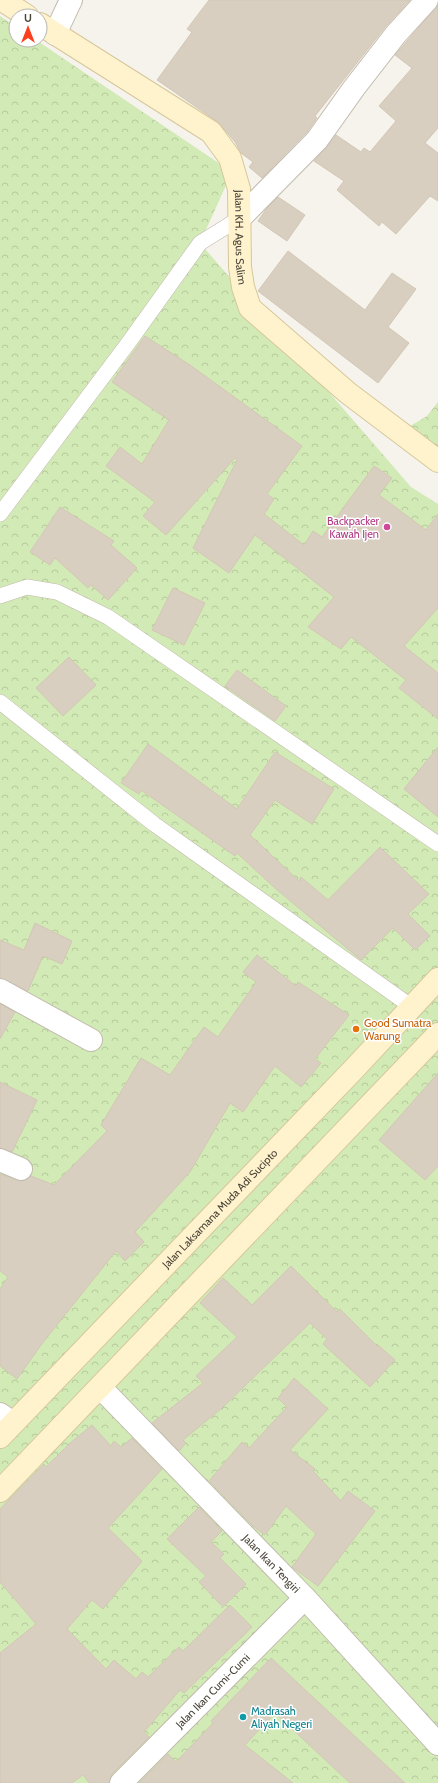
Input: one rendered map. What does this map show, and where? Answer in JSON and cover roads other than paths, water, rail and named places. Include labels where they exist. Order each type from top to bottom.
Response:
[{"type":"main road","points":[[2,0],[14,8]]},
{"type":"main road","name":"Jalan KH. Agus Salim","points":[[48,30],[211,132],[223,146],[235,172],[239,189],[240,267],[243,287],[250,308],[348,393],[438,461]]},
{"type":"main road","name":"Jalan Laksamana Muda Adi Sucipto","points":[[4,1425],[348,1076],[438,979]]},
{"type":"main road","points":[[0,1491],[438,1034]]},
{"type":"street","points":[[48,28],[71,0]]},
{"type":"street","points":[[240,218],[317,140],[354,88],[396,34],[427,0]]},
{"type":"street","points":[[0,990],[91,1040]]},
{"type":"street","points":[[0,1160],[21,1169]]},
{"type":"street","name":"Jalan Ikan Tengiri","points":[[100,1387],[305,1598],[438,1744]]},
{"type":"street","name":"Jalan Ikan Cumi-Cumi","points":[[121,1783],[305,1598]]},
{"type":"lane","points":[[0,514],[124,349],[200,243],[240,218]]},
{"type":"lane","points":[[0,596],[27,587],[58,592],[108,617],[438,844]]},
{"type":"lane","points":[[0,702],[154,824],[412,1007]]},
{"type":"place","name":"Backpacker Kawah Ijen","points":[[387,527]]},
{"type":"place","name":"Good Sumatra Warung","points":[[356,1029]]},
{"type":"place","name":"Madrasah Aliyah Negeri","points":[[243,1717]]}]
